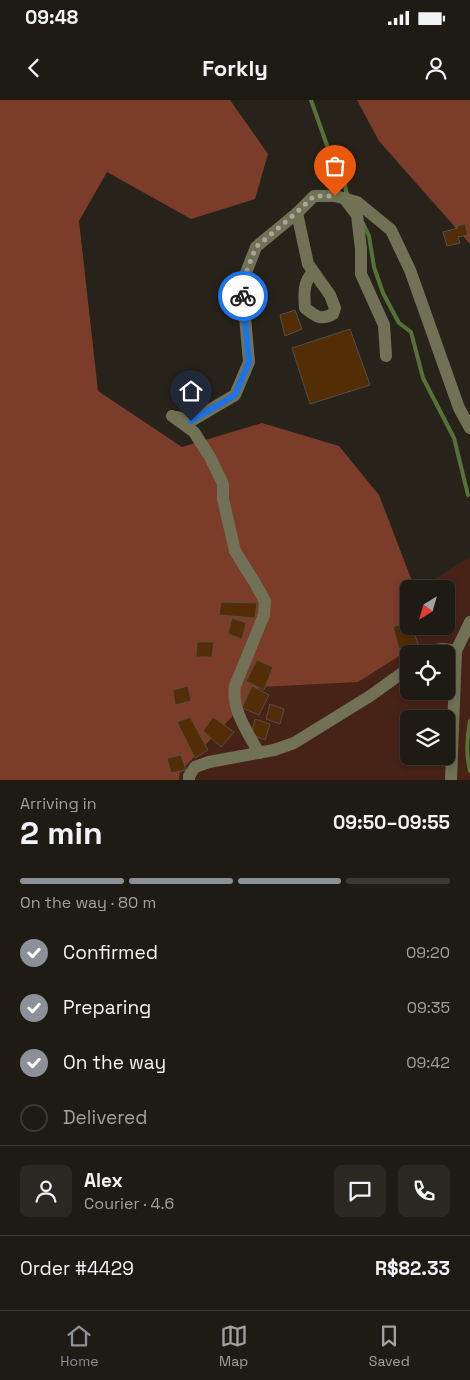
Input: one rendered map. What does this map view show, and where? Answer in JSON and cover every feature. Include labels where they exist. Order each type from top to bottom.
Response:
[{"type":"street","points":[[259,753],[236,709],[233,695],[264,615],[264,601],[235,551],[223,499],[223,484],[210,457],[194,432],[172,416],[191,421],[235,395],[249,362],[242,283],[256,247],[314,196],[335,196],[357,202],[392,230],[410,270],[459,408],[470,428]]},
{"type":"street","points":[[344,198],[357,215],[361,249],[361,274],[384,325],[386,356]]},
{"type":"street","points":[[296,213],[308,264],[313,272]]},
{"type":"street","points":[[450,780],[456,651],[470,622]]},
{"type":"street","points":[[189,780],[189,776],[195,767],[202,764],[259,753],[294,743],[370,696],[400,674]]},
{"type":"shaded area","points":[[0,100],[230,100],[268,154],[255,199],[191,219],[107,172],[79,221],[98,391],[182,447],[262,423],[339,446],[379,495],[412,580],[400,580],[400,635],[415,635],[415,645],[400,645],[400,655],[358,682],[260,687],[180,772],[179,780],[0,780]]},
{"type":"shaded area","points":[[357,100],[470,100],[470,244],[379,141]]},
{"type":"shaded area","points":[[470,557],[470,780],[179,780],[180,772],[260,687],[400,650],[400,700],[455,700],[455,645],[415,645],[415,635],[455,635],[455,580],[433,580]]},
{"type":"building","points":[[465,224],[468,235],[458,237],[460,243],[447,246],[443,232]]},
{"type":"building","points":[[295,310],[302,329],[285,336],[280,315]]},
{"type":"building","points":[[350,329],[370,385],[310,404],[292,348]]},
{"type":"building","points":[[221,602],[257,603],[255,618],[219,615]]},
{"type":"building","points":[[232,618],[246,623],[242,639],[228,634]]},
{"type":"building","points":[[400,624],[400,635],[415,635],[418,644],[400,645],[399,649],[393,627]]},
{"type":"building","points":[[197,642],[214,642],[212,657],[196,657]]},
{"type":"building","points":[[257,660],[273,667],[264,690],[246,681]]},
{"type":"building","points":[[188,686],[191,701],[175,705],[173,690]]},
{"type":"building","points":[[252,686],[269,695],[259,715],[242,708]]},
{"type":"building","points":[[270,704],[284,709],[280,724],[266,719]]},
{"type":"building","points":[[190,717],[208,750],[195,758],[177,722]]},
{"type":"building","points":[[213,717],[234,732],[221,747],[203,731]]},
{"type":"building","points":[[255,719],[270,724],[265,740],[251,734]]},
{"type":"building","points":[[181,755],[186,770],[171,773],[167,758]]},
{"type":"waterway","points":[[311,100],[329,151],[343,170],[346,191],[349,197]]},
{"type":"waterway","points":[[363,223],[369,236],[374,267],[383,293],[399,323],[411,332],[423,378],[454,438],[468,495]]},
{"type":"waterway","points":[[470,721],[467,746],[470,771]]},
{"type":"way so far","points":[[243,296],[242,283],[256,247],[314,196],[335,196]]},
{"type":"route","points":[[191,421],[235,395],[249,362],[243,296]]}]
